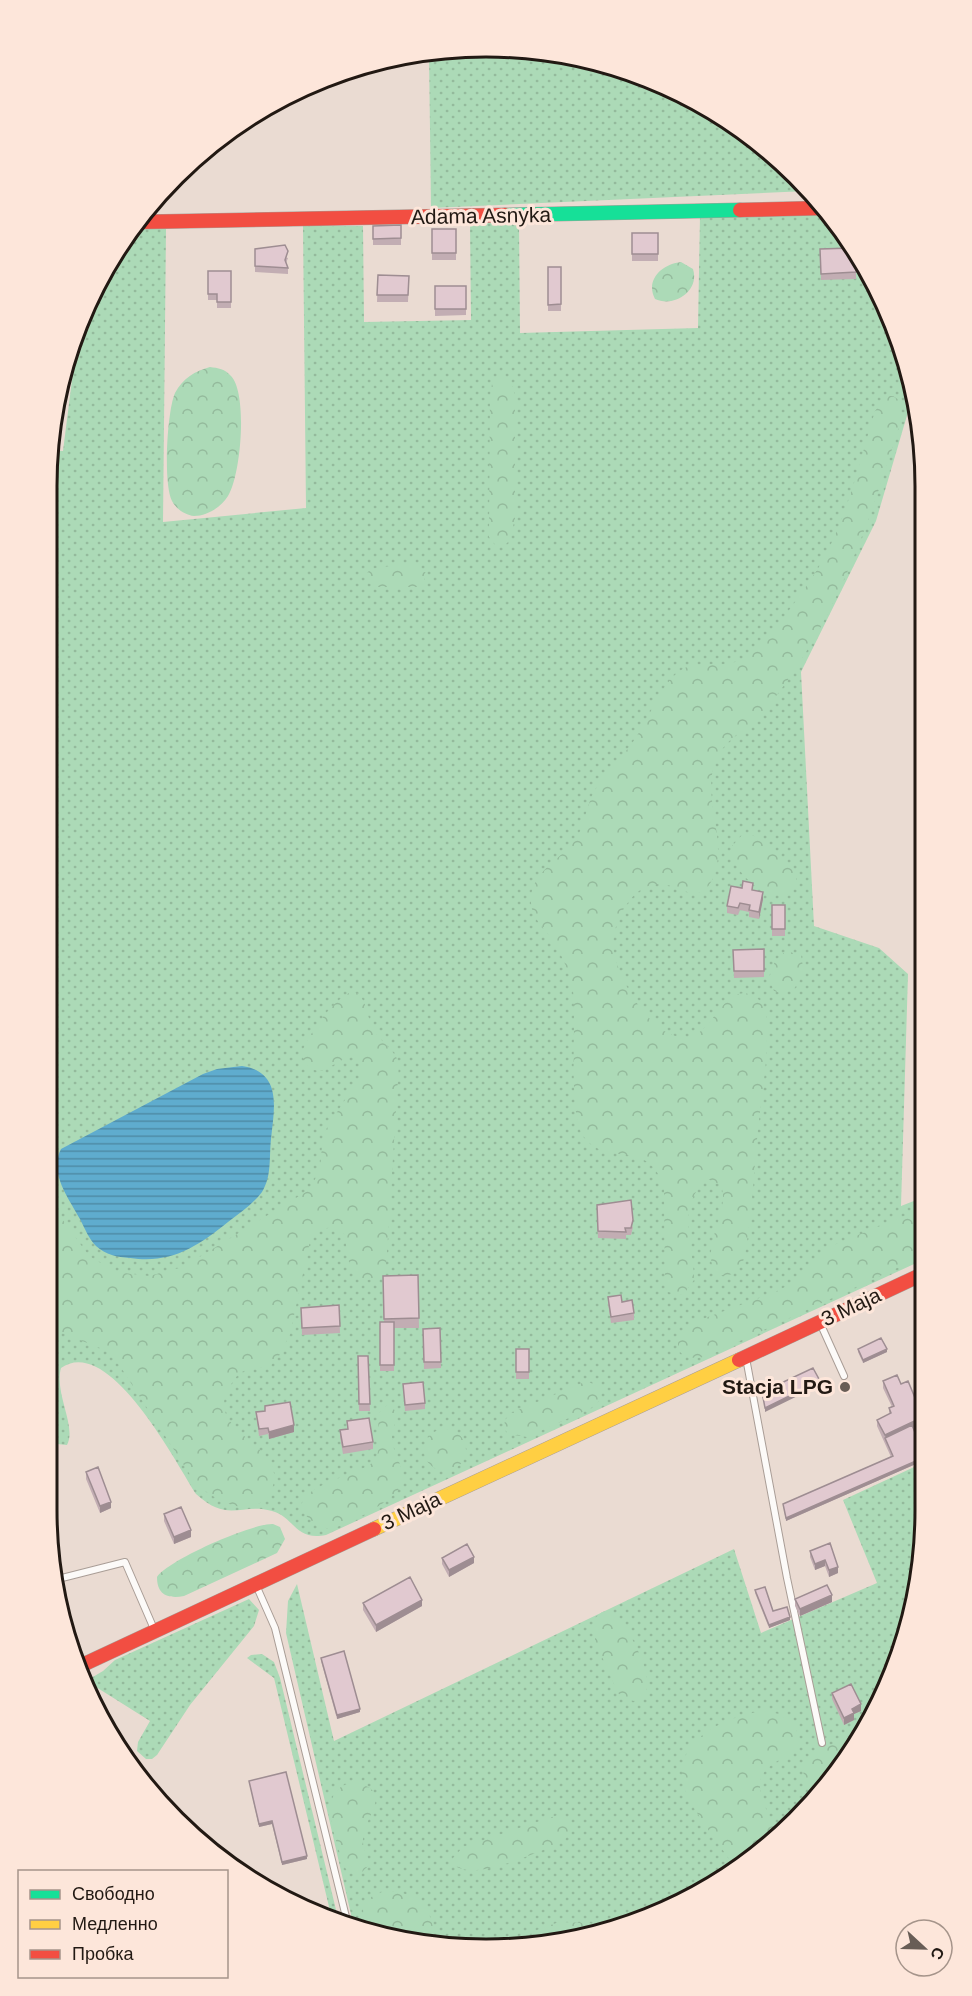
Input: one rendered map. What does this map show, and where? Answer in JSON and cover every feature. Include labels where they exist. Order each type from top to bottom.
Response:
[{"type":"street","name":"Adama Asnyka","points":[[148,222],[813,208]]},
{"type":"street","name":"3 Maja","points":[[86,1663],[915,1278]]},
{"type":"lane","points":[[819,1322],[844,1376]]},
{"type":"lane","points":[[746,1356],[787,1578],[822,1743]]},
{"type":"lane","points":[[63,1578],[125,1562],[155,1633]]},
{"type":"lane","points":[[256,1584],[275,1628],[346,1915]]},
{"type":"green space","points":[[458,58],[514,58],[570,65],[650,90],[676,101],[724,129],[769,163],[797,191],[431,208],[429,61]]},
{"type":"green space","points":[[816,212],[843,248],[871,296],[892,348],[907,402],[908,411],[876,521],[801,672],[814,926],[879,948],[908,974],[901,1206],[915,1201],[915,1264],[326,1535],[307,1535],[286,1518],[272,1511],[226,1510],[207,1503],[196,1494],[139,1406],[119,1384],[99,1369],[80,1362],[61,1368],[60,1388],[68,1419],[69,1438],[67,1445],[57,1444],[58,458],[59,451],[63,451],[73,371],[80,348],[114,271],[143,229],[166,229],[163,522],[306,508],[303,226],[363,226],[364,322],[471,320],[470,224],[519,221],[520,333],[698,328],[700,216]]},
{"type":"green space","points":[[681,262],[693,269],[693,284],[689,291],[684,296],[670,301],[655,299],[652,285],[657,274],[674,263]]},
{"type":"green space","points":[[210,367],[226,372],[236,385],[241,416],[239,454],[233,486],[228,496],[218,507],[194,516],[178,509],[169,492],[168,431],[172,402],[178,388],[190,376]]},
{"type":"green space","points":[[502,377],[512,385],[515,397],[515,519],[509,541],[504,546],[497,547],[489,537],[490,396],[492,384]]},
{"type":"green space","points":[[887,396],[893,396],[899,400],[902,417],[881,484],[843,582],[811,644],[788,680],[761,714],[722,749],[713,769],[712,800],[718,848],[713,878],[701,892],[695,893],[659,884],[641,890],[627,904],[614,933],[615,956],[628,990],[652,1021],[666,1032],[681,1037],[695,1035],[723,1005],[739,994],[748,994],[758,999],[764,1007],[767,1018],[766,1064],[744,1259],[733,1274],[715,1273],[711,1262],[711,1250],[723,1196],[721,1185],[708,1179],[691,1201],[689,1213],[688,1226],[694,1280],[683,1295],[668,1292],[665,1283],[664,1189],[658,1173],[649,1163],[639,1158],[605,1151],[594,1146],[584,1137],[579,1126],[574,1090],[572,984],[560,952],[532,909],[534,884],[572,844],[595,790],[632,743],[671,679],[691,666],[730,663],[747,656],[776,627],[794,604],[831,545],[848,501],[875,411]]},
{"type":"green space","points":[[403,564],[414,565],[426,573],[423,584],[418,587],[376,587],[367,582],[367,573],[371,569]]},
{"type":"green space","points":[[743,834],[759,837],[796,871],[796,887],[789,894],[770,893],[751,882],[743,874],[733,856],[732,846]]},
{"type":"green space","points":[[786,951],[801,955],[804,973],[794,989],[781,993],[774,991],[769,978],[775,961]]},
{"type":"green space","points":[[349,993],[357,993],[361,997],[375,1032],[394,1053],[399,1063],[386,1267],[376,1277],[360,1279],[352,1270],[348,1259],[344,1234],[334,1228],[321,1230],[310,1241],[290,1334],[279,1356],[271,1365],[250,1369],[239,1374],[229,1388],[224,1401],[225,1412],[231,1422],[268,1459],[274,1476],[272,1489],[260,1503],[242,1507],[232,1505],[212,1496],[196,1484],[120,1366],[105,1350],[57,1331],[57,1214],[89,1256],[116,1272],[149,1276],[183,1267],[309,1190],[320,1170],[323,1134],[361,1075],[360,1064],[356,1058],[345,1059],[319,1071],[309,1069],[301,1054],[321,1020]]},
{"type":"green space","points":[[915,1212],[915,1260],[710,1355],[691,1358],[680,1352],[679,1340],[689,1324],[773,1293],[793,1283],[818,1256],[836,1244]]},
{"type":"green space","points":[[587,1381],[599,1387],[601,1394],[599,1402],[591,1408],[527,1437],[508,1434],[504,1428],[505,1420],[511,1413]]},
{"type":"green space","points":[[387,1405],[392,1406],[396,1413],[392,1442],[401,1466],[401,1485],[390,1498],[371,1511],[333,1528],[324,1528],[312,1521],[303,1510],[303,1501],[311,1492],[323,1485],[373,1462],[379,1444],[379,1413]]},
{"type":"green space","points":[[445,1429],[460,1435],[466,1450],[460,1465],[445,1471],[430,1465],[424,1450],[430,1435]]},
{"type":"green space","points":[[915,1467],[914,1538],[907,1594],[892,1648],[871,1700],[858,1724],[809,1793],[769,1833],[724,1867],[676,1895],[624,1916],[570,1931],[514,1938],[458,1938],[402,1931],[352,1917],[286,1633],[288,1601],[297,1584],[334,1741],[734,1549],[761,1633],[877,1583],[843,1500]]},
{"type":"green space","points":[[273,1524],[280,1527],[285,1539],[277,1553],[184,1596],[173,1597],[161,1592],[157,1577],[177,1561],[248,1529]]},
{"type":"green space","points":[[249,1599],[259,1610],[254,1626],[190,1705],[152,1759],[146,1759],[137,1751],[138,1742],[150,1721],[96,1687],[92,1678],[115,1660]]},
{"type":"green space","points":[[612,1611],[630,1635],[645,1670],[647,1688],[642,1696],[634,1701],[625,1699],[618,1693],[595,1641],[595,1618],[602,1612]]},
{"type":"green space","points":[[262,1654],[274,1662],[280,1678],[336,1912],[330,1909],[274,1678],[247,1658],[251,1655]]},
{"type":"green space","points":[[765,1711],[779,1714],[796,1726],[799,1744],[769,1767],[760,1782],[762,1800],[774,1828],[731,1862],[693,1806],[684,1787],[682,1770],[686,1756],[694,1743],[706,1733],[720,1724],[751,1713]]},
{"type":"green space","points":[[850,1737],[813,1788],[804,1781],[803,1765],[811,1753]]},
{"type":"green space","points":[[354,1782],[367,1786],[374,1792],[376,1799],[364,1833],[363,1845],[369,1865],[360,1874],[349,1873],[343,1865],[331,1816],[334,1795],[342,1787]]},
{"type":"green space","points":[[558,1815],[570,1823],[570,1831],[557,1845],[490,1868],[464,1869],[454,1865],[453,1858],[463,1847]]},
{"type":"green space","points":[[384,1891],[406,1894],[415,1898],[427,1911],[433,1935],[402,1931],[364,1921],[363,1909],[367,1899]]},
{"type":"green space","points":[[559,1922],[594,1925],[570,1931],[530,1936],[537,1930]]},
{"type":"water","points":[[242,1066],[264,1076],[273,1093],[274,1116],[270,1166],[262,1192],[246,1208],[205,1239],[183,1252],[145,1259],[125,1258],[100,1249],[89,1237],[62,1185],[57,1167],[61,1149],[203,1074],[217,1069]]},
{"type":"building","points":[[401,225],[401,238],[373,239],[373,226]]},
{"type":"building","points":[[432,229],[456,229],[456,253],[432,253]]},
{"type":"building","points":[[632,233],[658,233],[658,254],[632,254]]},
{"type":"building","points":[[285,245],[288,251],[285,260],[288,268],[255,266],[255,249]]},
{"type":"building","points":[[843,248],[856,272],[821,274],[820,249]]},
{"type":"building","points":[[548,267],[561,267],[561,304],[548,305]]},
{"type":"building","points":[[208,271],[231,271],[231,302],[217,302],[217,294],[208,294]]},
{"type":"building","points":[[378,275],[409,276],[408,295],[377,295]]},
{"type":"building","points":[[435,286],[466,286],[466,309],[435,309]]},
{"type":"building","points":[[743,881],[753,883],[752,890],[763,892],[759,912],[749,910],[750,905],[740,903],[738,908],[727,906],[731,886],[742,888]]},
{"type":"building","points":[[772,905],[785,905],[785,929],[772,929]]},
{"type":"building","points":[[764,949],[764,971],[734,971],[733,950]]},
{"type":"building","points":[[631,1200],[633,1220],[631,1228],[625,1228],[626,1232],[598,1231],[597,1205]]},
{"type":"building","points":[[418,1275],[419,1318],[384,1319],[383,1276]]},
{"type":"building","points":[[621,1295],[622,1302],[632,1300],[634,1313],[611,1317],[608,1297]]},
{"type":"building","points":[[339,1305],[340,1326],[302,1328],[301,1308]]},
{"type":"building","points":[[380,1322],[394,1322],[394,1365],[380,1365]]},
{"type":"building","points":[[440,1328],[441,1362],[424,1362],[423,1329]]},
{"type":"building","points":[[881,1338],[887,1349],[863,1360],[858,1349]]},
{"type":"building","points":[[516,1349],[529,1349],[529,1372],[516,1372]]},
{"type":"building","points":[[358,1356],[368,1356],[370,1404],[359,1404]]},
{"type":"building","points":[[813,1368],[820,1381],[765,1408],[762,1392]]},
{"type":"building","points":[[897,1375],[901,1384],[908,1381],[915,1398],[915,1421],[885,1435],[877,1420],[891,1413],[889,1408],[894,1406],[883,1381]]},
{"type":"building","points":[[423,1382],[425,1403],[405,1405],[403,1384]]},
{"type":"building","points":[[290,1402],[294,1425],[269,1432],[268,1428],[259,1429],[256,1412],[265,1411],[265,1406]]},
{"type":"building","points":[[369,1418],[373,1442],[343,1447],[340,1430],[348,1429],[347,1421]]},
{"type":"building","points":[[912,1425],[915,1432],[915,1461],[786,1518],[783,1504],[893,1456],[885,1438]]},
{"type":"building","points":[[98,1467],[111,1502],[100,1506],[86,1472]]},
{"type":"building","points":[[181,1507],[191,1530],[174,1537],[164,1514]]},
{"type":"building","points":[[830,1543],[838,1567],[829,1570],[825,1560],[815,1564],[810,1551]]},
{"type":"building","points":[[467,1544],[474,1557],[449,1570],[442,1558]]},
{"type":"building","points":[[410,1577],[422,1600],[376,1625],[363,1603]]},
{"type":"building","points":[[827,1585],[832,1595],[800,1609],[795,1599]]},
{"type":"building","points":[[765,1587],[773,1611],[787,1607],[790,1617],[769,1625],[755,1590]]},
{"type":"building","points":[[344,1651],[360,1709],[337,1715],[321,1658]]},
{"type":"building","points":[[851,1684],[861,1704],[852,1709],[854,1713],[844,1718],[832,1693]]},
{"type":"building","points":[[286,1772],[307,1856],[282,1862],[272,1821],[259,1824],[249,1781]]},
{"type":"traffic: fast","points":[[505,215],[740,210]]},
{"type":"traffic: slow","points":[[374,1529],[739,1360]]},
{"type":"traffic: jam","points":[[740,210],[813,208]]},
{"type":"traffic: jam","points":[[148,222],[505,215]]},
{"type":"traffic: jam","points":[[739,1360],[915,1278]]},
{"type":"traffic: jam","points":[[86,1663],[374,1529]]},
{"type":"place","name":"Stacja LPG","points":[[845,1387]]}]
